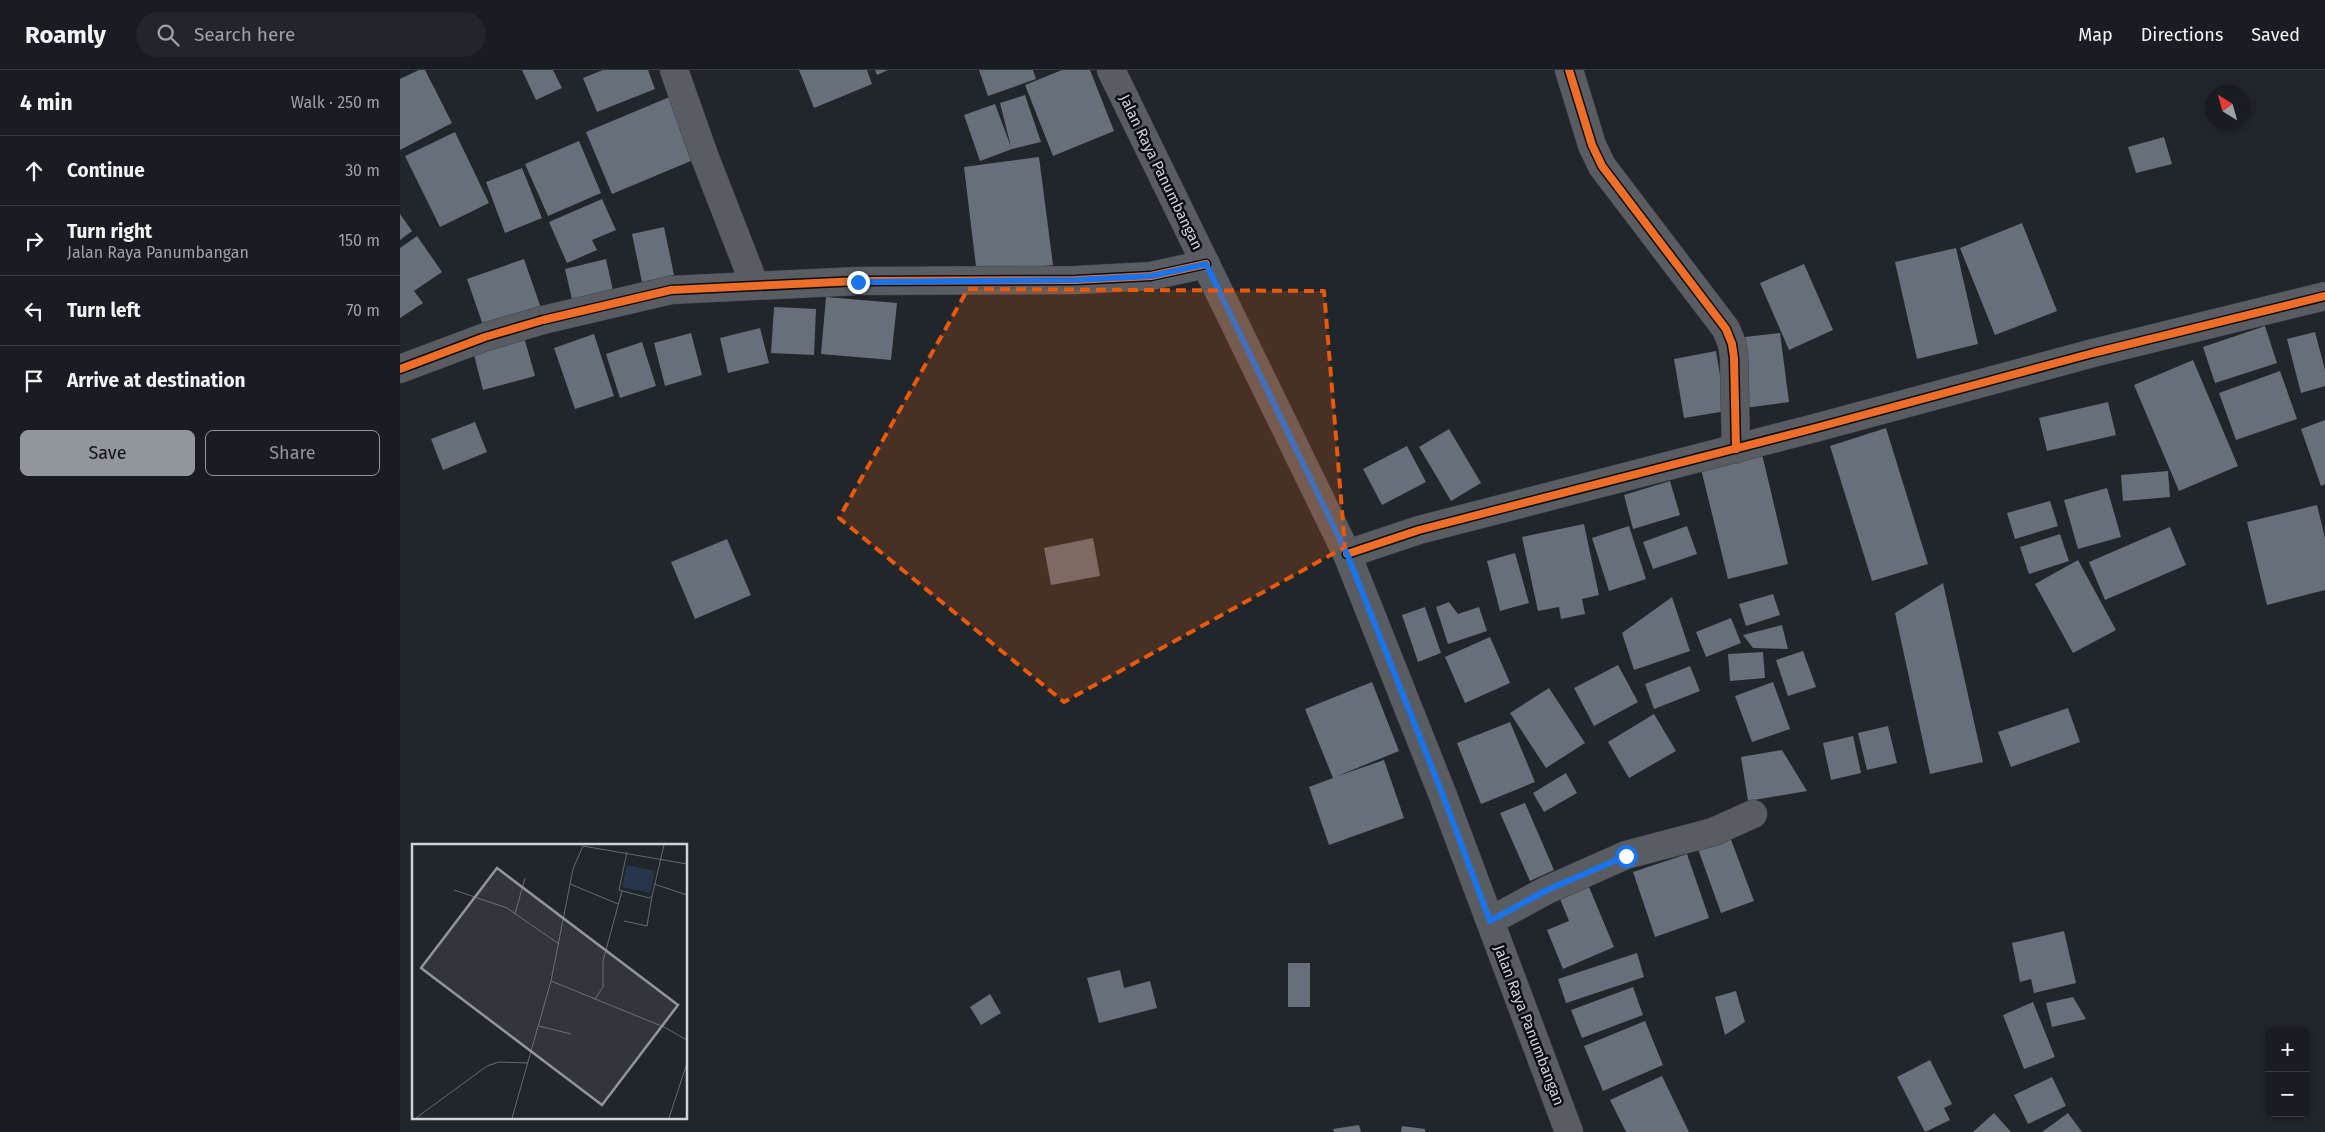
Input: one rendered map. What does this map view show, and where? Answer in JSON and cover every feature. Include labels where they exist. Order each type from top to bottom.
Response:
[{"type":"street","points":[[674,70],[754,286]]},
{"type":"street","name":"Jalan Raya Panumbangan","points":[[1111,70],[1347,554],[1442,793],[1569,1132]]},
{"type":"street","points":[[1569,70],[1592,145],[1602,166],[1726,329],[1732,344],[1734,358],[1736,449]]},
{"type":"street","points":[[400,369],[485,336],[542,320],[671,290],[858,282],[1076,280],[1151,276],[1206,264]]},
{"type":"street","points":[[1347,554],[1419,530],[1736,449],[2093,353],[2325,296]]},
{"type":"street","points":[[1490,921],[1547,890],[1626,856],[1713,832],[1753,814]]},
{"type":"highlighted area","points":[[968,289],[1324,291],[1345,547],[1064,702],[839,518]]},
{"type":"building","points":[[419,70],[425,70],[452,123],[400,150],[400,79]]},
{"type":"building","points":[[522,70],[553,70],[562,88],[536,100]]},
{"type":"building","points":[[603,70],[648,70],[655,89],[597,112],[583,78]]},
{"type":"building","points":[[799,70],[867,70],[872,84],[814,108]]},
{"type":"building","points":[[875,70],[888,70],[877,75]]},
{"type":"building","points":[[979,70],[1033,70],[1036,79],[988,96]]},
{"type":"building","points":[[1062,70],[1090,70],[1114,131],[1053,156],[1025,85]]},
{"type":"building","points":[[1025,95],[1041,142],[1012,149],[980,161],[964,115],[995,104],[1011,147],[1000,103]]},
{"type":"building","points":[[672,96],[698,158],[612,194],[586,132]]},
{"type":"building","points":[[455,132],[489,203],[440,227],[405,156]]},
{"type":"building","points":[[2164,137],[2172,164],[2136,173],[2128,147]]},
{"type":"building","points":[[579,141],[601,193],[548,216],[525,164]]},
{"type":"building","points":[[1039,157],[1053,265],[977,275],[964,167]]},
{"type":"building","points":[[522,168],[542,218],[505,233],[486,182]]},
{"type":"building","points":[[602,199],[616,230],[592,240],[597,250],[567,263],[549,222]]},
{"type":"building","points":[[400,214],[412,231],[400,240]]},
{"type":"building","points":[[2022,223],[2057,311],[1995,335],[1960,248]]},
{"type":"building","points":[[664,227],[674,275],[642,282],[632,234]]},
{"type":"building","points":[[417,236],[442,272],[414,291],[423,303],[400,318],[400,248]]},
{"type":"building","points":[[1956,248],[1978,344],[1917,359],[1895,262]]},
{"type":"building","points":[[524,259],[542,311],[485,331],[467,279]]},
{"type":"building","points":[[606,259],[614,295],[573,304],[565,269]]},
{"type":"building","points":[[1804,264],[1833,330],[1789,350],[1760,283]]},
{"type":"building","points":[[826,297],[897,303],[891,360],[821,354]]},
{"type":"building","points":[[774,307],[816,309],[814,355],[771,353]]},
{"type":"building","points":[[2265,326],[2277,363],[2215,383],[2203,347]]},
{"type":"building","points":[[760,328],[769,363],[728,373],[720,338]]},
{"type":"building","points":[[2315,332],[2325,370],[2325,386],[2301,393],[2287,339]]},
{"type":"building","points":[[691,333],[702,375],[665,386],[654,343]]},
{"type":"building","points":[[1780,333],[1789,402],[1745,408],[1736,338]]},
{"type":"building","points":[[594,334],[614,396],[575,409],[554,348]]},
{"type":"building","points":[[524,337],[535,376],[483,390],[473,351]]},
{"type":"building","points":[[642,342],[656,386],[620,398],[606,354]]},
{"type":"building","points":[[1716,351],[1726,411],[1684,418],[1674,359]]},
{"type":"building","points":[[2193,360],[2238,466],[2179,491],[2134,385]]},
{"type":"building","points":[[2280,371],[2297,419],[2236,440],[2219,393]]},
{"type":"building","points":[[2108,402],[2116,435],[2047,451],[2039,418]]},
{"type":"building","points":[[2325,420],[2325,484],[2321,486],[2301,429]]},
{"type":"building","points":[[475,422],[487,452],[443,470],[431,439]]},
{"type":"building","points":[[1886,428],[1928,564],[1872,581],[1830,446]]},
{"type":"building","points":[[1449,429],[1481,483],[1451,501],[1419,447]]},
{"type":"building","points":[[1407,446],[1426,482],[1382,505],[1363,469]]},
{"type":"building","points":[[1762,454],[1788,564],[1728,579],[1701,469]]},
{"type":"building","points":[[2168,471],[2170,497],[2123,501],[2121,475]]},
{"type":"building","points":[[1670,481],[1680,515],[1633,529],[1624,495]]},
{"type":"building","points":[[2107,488],[2121,537],[2078,549],[2064,500]]},
{"type":"building","points":[[2050,501],[2058,526],[2015,539],[2007,513]]},
{"type":"building","points":[[2317,505],[2325,538],[2325,590],[2267,605],[2247,522]]},
{"type":"building","points":[[1584,524],[1599,595],[1582,599],[1585,614],[1561,619],[1559,607],[1538,611],[1522,537]]},
{"type":"building","points":[[1629,526],[1646,579],[1609,591],[1592,538]]},
{"type":"building","points":[[1687,526],[1697,554],[1653,569],[1643,542]]},
{"type":"building","points":[[2170,527],[2186,565],[2105,600],[2089,562]]},
{"type":"building","points":[[2060,534],[2069,561],[2029,574],[2020,547]]},
{"type":"building","points":[[1093,538],[1100,576],[1051,585],[1044,548]]},
{"type":"building","points":[[727,539],[751,595],[695,619],[671,562]]},
{"type":"building","points":[[1515,553],[1529,603],[1500,611],[1487,561]]},
{"type":"building","points":[[2078,560],[2116,630],[2073,653],[2035,584]]},
{"type":"building","points":[[1943,583],[1983,762],[1930,774],[1895,613]]},
{"type":"building","points":[[1773,594],[1780,615],[1746,626],[1739,604]]},
{"type":"building","points":[[1672,597],[1690,651],[1634,670],[1622,633]]},
{"type":"building","points":[[1449,602],[1458,614],[1479,607],[1487,631],[1448,644],[1436,607]]},
{"type":"building","points":[[1425,607],[1441,653],[1418,662],[1402,615]]},
{"type":"building","points":[[1731,618],[1741,643],[1706,657],[1696,632]]},
{"type":"building","points":[[1782,625],[1788,649],[1753,648],[1743,635]]},
{"type":"building","points":[[1490,637],[1510,683],[1465,703],[1445,657]]},
{"type":"building","points":[[1803,651],[1816,687],[1788,696],[1776,660]]},
{"type":"building","points":[[1763,652],[1765,678],[1730,681],[1728,654]]},
{"type":"building","points":[[1618,665],[1638,702],[1594,726],[1574,688]]},
{"type":"building","points":[[1690,666],[1700,691],[1654,709],[1645,684]]},
{"type":"building","points":[[1372,682],[1399,751],[1335,777],[1384,760],[1404,818],[1329,845],[1309,787],[1333,778],[1305,709]]},
{"type":"building","points":[[1773,682],[1790,729],[1752,742],[1735,696]]},
{"type":"building","points":[[1549,688],[1585,743],[1546,768],[1510,713]]},
{"type":"building","points":[[2068,708],[2080,742],[2011,767],[1998,732]]},
{"type":"building","points":[[1654,714],[1676,751],[1629,778],[1608,742]]},
{"type":"building","points":[[1510,722],[1535,782],[1481,804],[1457,743]]},
{"type":"building","points":[[1888,726],[1897,763],[1867,770],[1858,733]]},
{"type":"building","points":[[1853,736],[1861,773],[1831,780],[1823,743]]},
{"type":"building","points":[[1782,750],[1807,791],[1748,801],[1741,757]]},
{"type":"building","points":[[1566,773],[1577,793],[1544,812],[1533,793]]},
{"type":"building","points":[[1525,803],[1554,870],[1530,881],[1500,813]]},
{"type":"building","points":[[1730,837],[1754,901],[1721,913],[1698,849]]},
{"type":"building","points":[[1687,854],[1709,918],[1655,937],[1633,872]]},
{"type":"building","points":[[1589,887],[1614,947],[1563,969],[1547,930],[1569,921],[1560,899]]},
{"type":"building","points":[[2064,931],[2076,983],[2034,993],[2031,979],[2020,982],[2012,943]]},
{"type":"building","points":[[1637,953],[1644,977],[1566,1003],[1558,979]]},
{"type":"building","points":[[1288,963],[1310,963],[1310,1007],[1288,1007]]},
{"type":"building","points":[[1120,970],[1124,988],[1150,981],[1157,1008],[1099,1023],[1087,978]]},
{"type":"building","points":[[1633,987],[1643,1015],[1582,1038],[1571,1010]]},
{"type":"building","points":[[1736,991],[1745,1022],[1725,1035],[1715,997]]},
{"type":"building","points":[[990,994],[1001,1013],[981,1025],[970,1007]]},
{"type":"building","points":[[2073,997],[2086,1019],[2052,1027],[2046,1003]]},
{"type":"building","points":[[2033,1002],[2055,1057],[2024,1069],[2003,1015]]},
{"type":"building","points":[[1645,1021],[1663,1065],[1603,1091],[1584,1046]]},
{"type":"building","points":[[1930,1060],[1952,1104],[1944,1108],[1950,1120],[1925,1132],[1897,1077]]},
{"type":"building","points":[[1662,1076],[1689,1132],[1626,1132],[1610,1100]]},
{"type":"building","points":[[2052,1077],[2066,1106],[2028,1124],[2014,1095]]},
{"type":"building","points":[[1994,1113],[2011,1132],[1973,1132]]},
{"type":"building","points":[[2068,1113],[2082,1132],[2042,1132]]},
{"type":"building","points":[[1359,1125],[1361,1132],[1334,1132],[1333,1129]]},
{"type":"building","points":[[1402,1126],[1425,1129],[1425,1132],[1401,1132]]},
{"type":"cycle path","points":[[1569,70],[1592,145],[1602,166],[1726,329],[1732,344],[1734,358],[1736,449]]},
{"type":"cycle path","points":[[400,369],[485,337],[543,320],[671,290],[858,281],[1076,280],[1151,276],[1206,264]]},
{"type":"cycle path","points":[[1347,554],[1419,530],[1815,428],[2093,353],[2325,296]]},
{"type":"route","points":[[858,282],[1076,280],[1151,276],[1206,264],[1347,554],[1442,793],[1490,921],[1547,890],[1626,856]]}]
